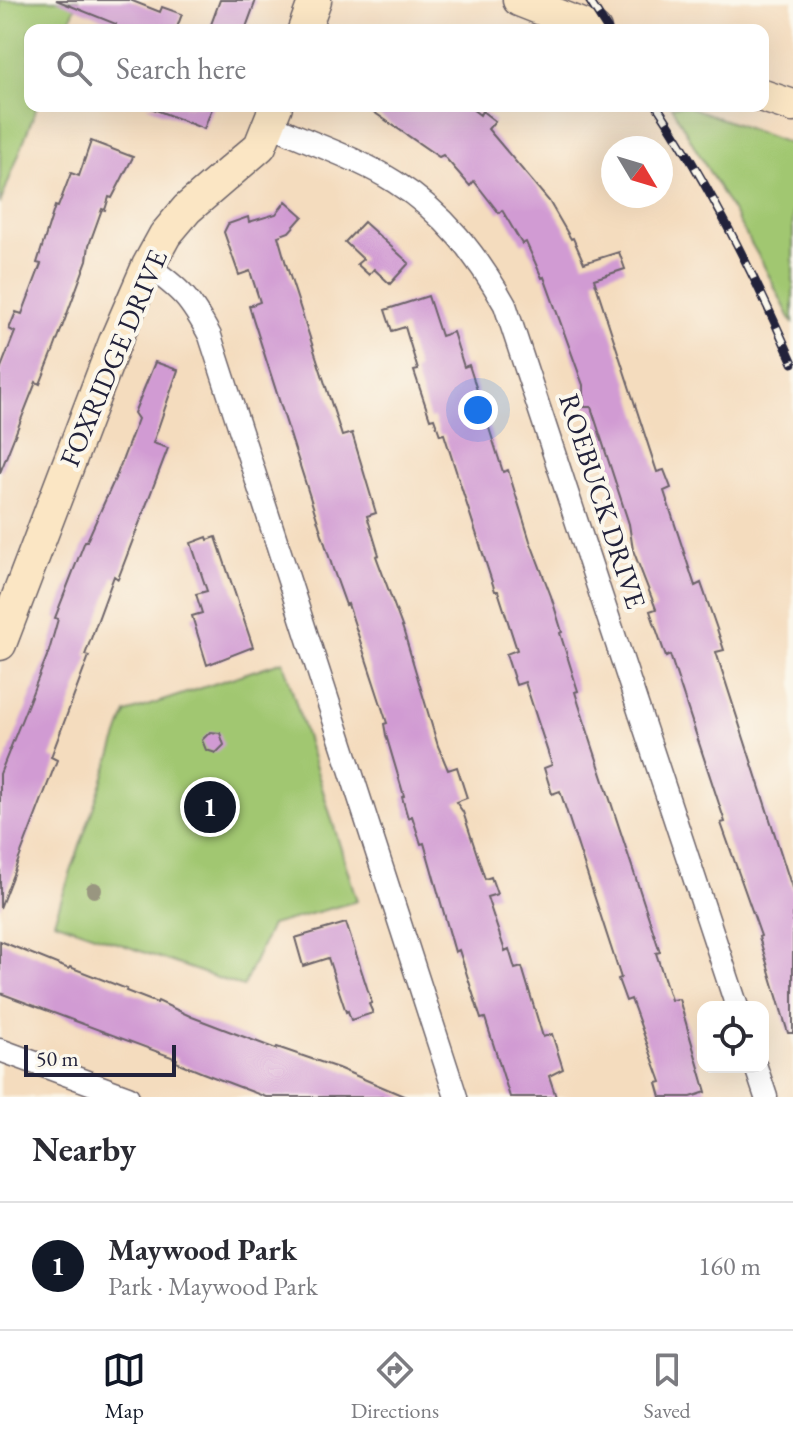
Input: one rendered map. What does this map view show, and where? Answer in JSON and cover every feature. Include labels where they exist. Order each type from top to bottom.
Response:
[{"type":"street","points":[[306,24],[315,0]]},
{"type":"street","points":[[519,0],[580,24]]},
{"type":"street","points":[[769,98],[793,106]]},
{"type":"street","name":"FOXRIDGE DRIVE","points":[[0,644],[115,342],[148,266],[165,235],[187,209],[260,146],[273,115]]},
{"type":"street","name":"ROEBUCK DRIVE","points":[[273,115],[394,181],[422,201],[466,244],[483,266],[505,305],[735,1001]]},
{"type":"street","points":[[148,266],[180,288],[210,336],[456,1097]]},
{"type":"street","points":[[0,1050],[128,1097]]},
{"type":"street","points":[[758,1073],[766,1097]]},
{"type":"green space","points":[[0,0],[78,0],[68,24],[24,24],[24,112],[35,112],[0,204]]},
{"type":"green space","points":[[674,112],[703,112],[793,145],[793,324],[762,262]]},
{"type":"green space","points":[[283,661],[357,901],[271,925],[243,987],[54,921],[126,713]]},
{"type":"building","points":[[56,0],[130,0],[160,12],[162,7],[182,14],[178,24],[116,24]]},
{"type":"building","points":[[220,0],[256,0],[247,24],[211,24]]},
{"type":"building","points":[[161,112],[211,112],[204,129]]},
{"type":"building","points":[[374,112],[476,112],[480,115],[483,112],[495,121],[488,129],[549,201],[573,238],[584,263],[619,252],[625,269],[594,279],[657,472],[664,470],[671,488],[664,491],[695,586],[701,583],[724,650],[716,652],[793,891],[793,1033],[788,1033],[761,936],[721,823],[725,822],[670,655],[666,657],[650,611],[656,609],[633,550],[629,524],[591,407],[584,407],[583,385],[544,277],[526,242],[522,244],[502,210],[499,213],[474,181],[470,186],[443,155],[439,157]]},
{"type":"building","points":[[91,141],[133,157],[112,198],[109,197],[105,210],[102,209],[54,349],[40,384],[36,382],[0,473],[0,370],[15,332],[9,329],[16,312],[22,314],[41,264],[37,263],[55,206],[58,207],[71,173],[79,176]]},
{"type":"building","points":[[286,201],[303,216],[289,232],[278,236],[286,264],[342,436],[352,433],[376,513],[367,516],[379,555],[376,556],[403,629],[438,746],[448,770],[457,767],[467,798],[456,802],[463,812],[485,879],[491,877],[497,894],[487,897],[505,951],[509,949],[515,969],[522,967],[543,1037],[552,1034],[563,1069],[549,1076],[556,1097],[510,1097],[485,1018],[481,1019],[459,950],[455,952],[424,843],[421,844],[412,816],[408,818],[386,735],[384,724],[387,723],[348,604],[333,569],[249,306],[260,302],[250,271],[239,275],[224,232],[228,224],[248,217],[249,222],[276,214]]},
{"type":"building","points":[[364,222],[409,263],[390,284],[374,269],[369,275],[357,264],[363,259],[345,242]]},
{"type":"building","points":[[428,296],[441,336],[453,332],[464,367],[469,365],[503,472],[508,470],[551,596],[578,691],[575,692],[660,952],[656,953],[671,1000],[679,999],[697,1061],[697,1073],[700,1073],[706,1092],[691,1097],[661,1097],[657,1083],[661,1082],[631,999],[626,1001],[618,979],[621,978],[560,791],[552,794],[544,768],[552,765],[525,682],[516,685],[506,654],[517,650],[444,434],[440,435],[434,418],[430,419],[414,371],[418,370],[405,327],[392,331],[385,310]]},
{"type":"building","points":[[155,362],[178,370],[153,443],[168,448],[118,579],[114,576],[85,655],[89,656],[51,757],[57,760],[0,908],[0,774],[49,651],[58,619],[55,618],[138,419],[134,413]]},
{"type":"building","points":[[207,537],[208,540],[216,537],[253,647],[207,665],[192,616],[202,613],[196,594],[207,591],[191,543]]},
{"type":"building","points":[[210,732],[220,733],[224,745],[216,753],[206,750],[202,740]]},
{"type":"building","points":[[346,923],[373,1013],[351,1020],[328,958],[303,966],[295,938]]},
{"type":"building","points":[[0,941],[276,1049],[338,1068],[406,1097],[266,1097],[203,1073],[176,1062],[177,1059],[0,993]]},
{"type":"railway","points":[[589,0],[604,24]]},
{"type":"railway","points":[[661,112],[730,232],[793,363]]},
{"type":"place","name":"Maywood Park","points":[[210,807]]}]
